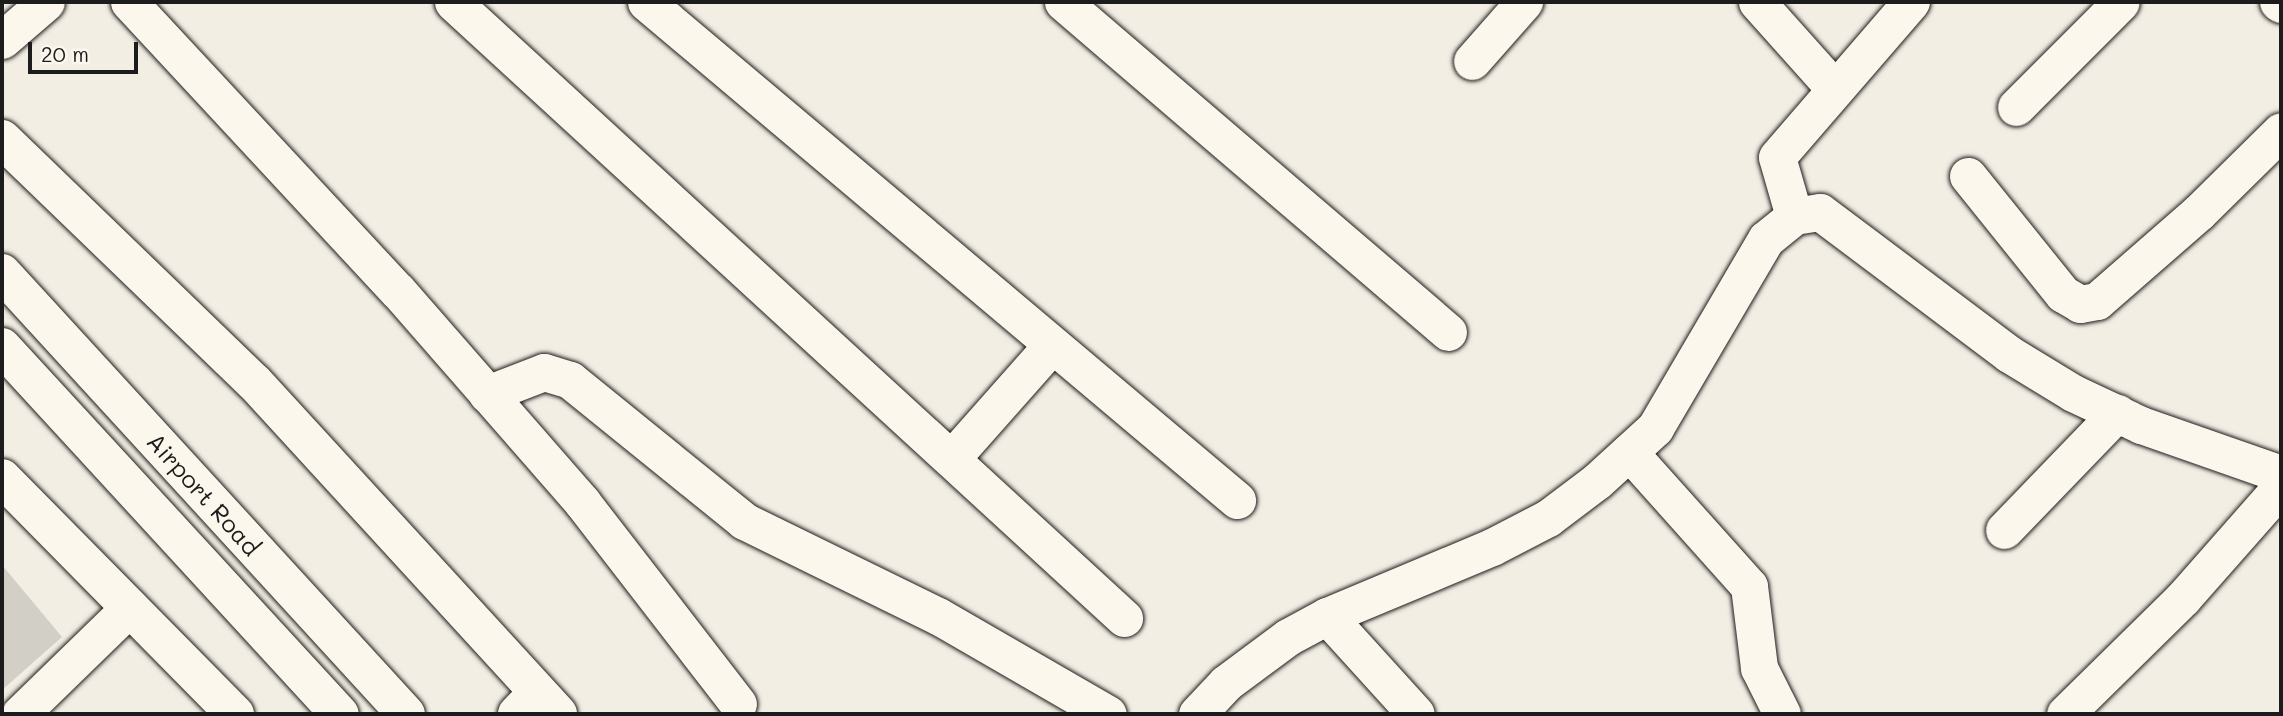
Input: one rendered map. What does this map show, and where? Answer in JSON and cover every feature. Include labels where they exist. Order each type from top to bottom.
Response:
[{"type":"street","points":[[3,38],[46,2]]},
{"type":"street","points":[[129,2],[487,394],[636,568],[738,704]]},
{"type":"street","points":[[453,2],[1124,618]]},
{"type":"street","points":[[646,2],[1237,500]]},
{"type":"street","points":[[1063,2],[1448,332]]},
{"type":"street","points":[[1472,61],[1524,2]]},
{"type":"street","points":[[1756,2],[1834,88]]},
{"type":"street","points":[[2016,107],[2121,2]]},
{"type":"street","points":[[1794,216],[1777,157],[1834,88],[1895,7]]},
{"type":"street","points":[[1968,176],[2063,294],[2080,304],[2097,300],[2107,292],[2199,212],[2281,131]]},
{"type":"street","points":[[2,139],[254,382],[537,707]]},
{"type":"street","points":[[1196,714],[1226,684],[1289,637],[1327,616],[1480,553],[1548,517],[1629,452],[1655,428],[1766,239],[1794,216],[1820,212],[2009,354],[2073,393],[2117,413],[2281,474]]},
{"type":"street","name":"Airport Road","points":[[2,273],[406,714]]},
{"type":"street","points":[[951,459],[1052,345]]},
{"type":"street","name":"Airport Road","points":[[2,347],[340,714]]},
{"type":"street","points":[[487,394],[544,372],[570,380],[744,521],[938,616],[1108,714]]},
{"type":"street","points":[[2004,530],[2117,413]]},
{"type":"street","points":[[1629,452],[1749,586],[1759,668],[1782,714]]},
{"type":"street","points":[[2,478],[235,714]]},
{"type":"street","points":[[2065,714],[2183,598],[2281,487]]},
{"type":"street","points":[[20,714],[130,607]]},
{"type":"street","points":[[1327,616],[1416,714]]},
{"type":"shaded area","points":[[2,565],[62,637],[2,690]]}]
